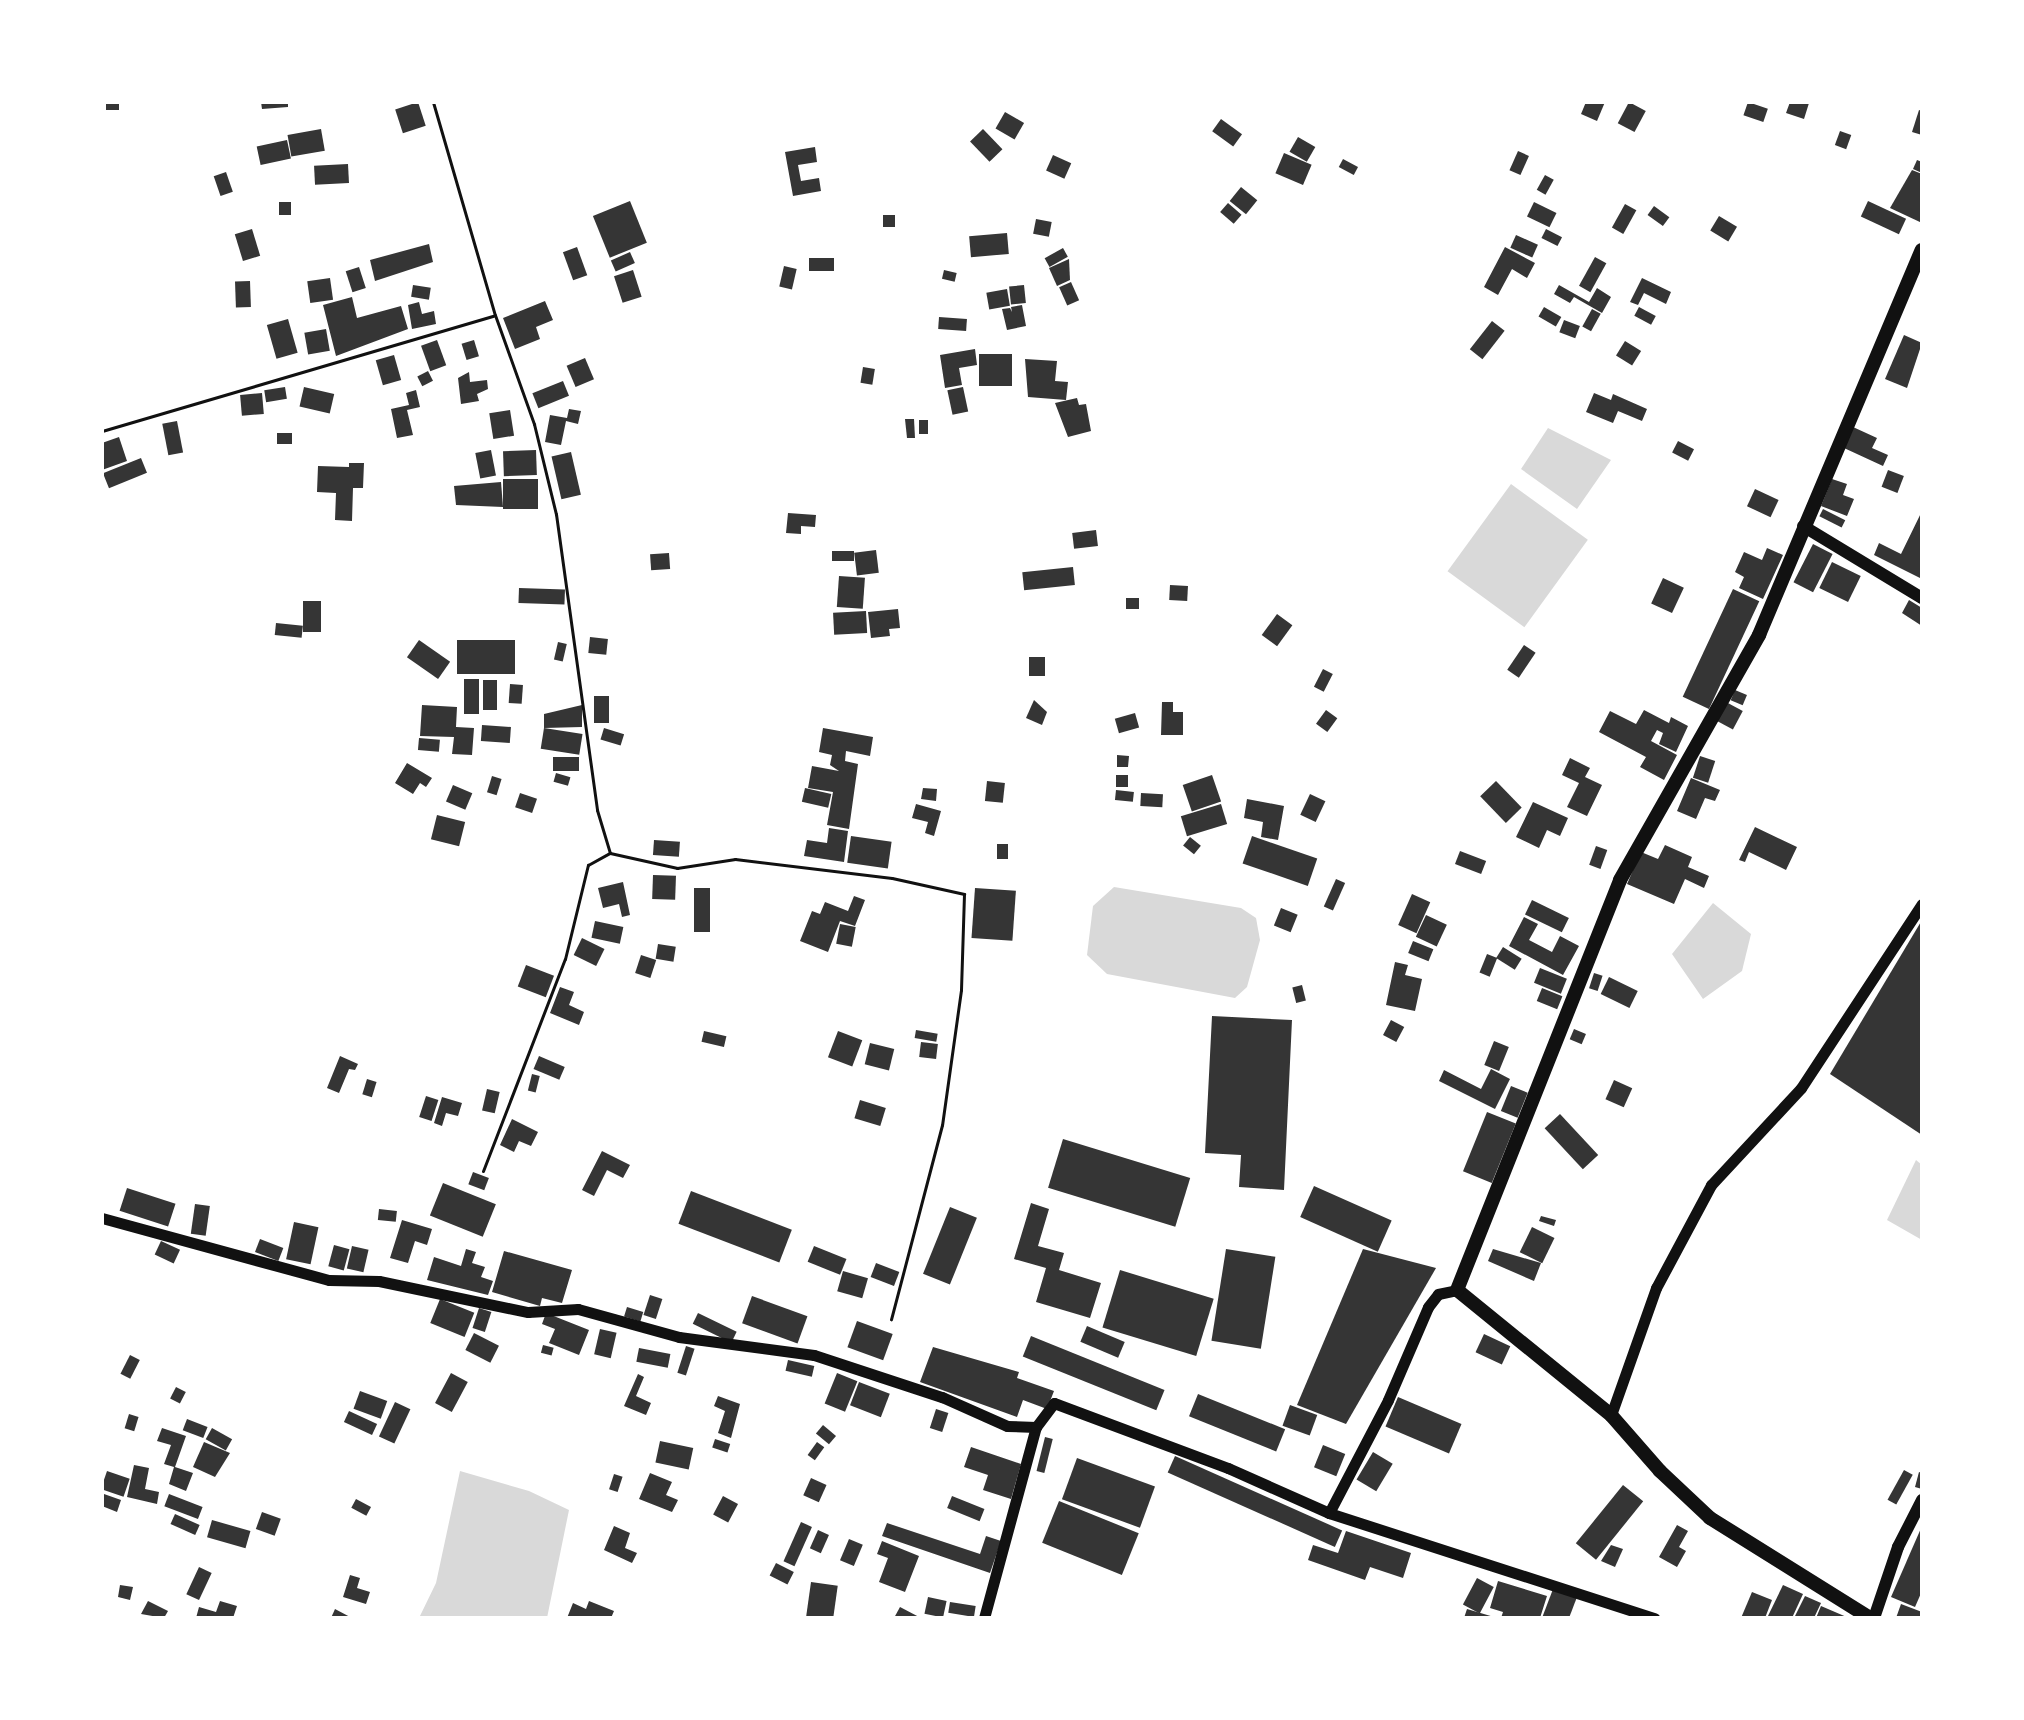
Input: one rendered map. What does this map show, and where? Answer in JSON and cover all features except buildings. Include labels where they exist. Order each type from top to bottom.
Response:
[{"type":"main road","points":[[1922,250],[1759,635],[1620,880],[1457,1290],[1611,1415],[1660,1471],[1710,1518],[1872,1618],[1898,1547],[1922,1500]]},
{"type":"main road","points":[[1803,526],[1922,598]]},
{"type":"street","points":[[1611,1415],[1656,1288],[1711,1185],[1801,1088],[1922,904]]},
{"type":"street","points":[[102,1218],[329,1280],[379,1281],[528,1312],[578,1309],[679,1337],[814,1355],[942,1397],[1007,1426],[1036,1427]]},
{"type":"street","points":[[1329,1513],[1388,1400],[1428,1307],[1438,1294],[1457,1290]]},
{"type":"street","points":[[984,1618],[1036,1427],[1054,1403],[1228,1468],[1329,1513],[1654,1618]]},
{"type":"path","points":[[433,102],[495,315],[534,424],[556,514],[597,810],[610,853]]},
{"type":"path","points":[[102,431],[495,315]]},
{"type":"path","points":[[483,1171],[565,959],[588,865],[610,853],[677,868],[735,859],[892,878],[964,894],[961,990],[942,1125],[891,1319]]},
{"type":"shaded area","points":[[1548,428],[1611,460],[1577,509],[1521,469]]},
{"type":"shaded area","points":[[1511,484],[1588,540],[1524,627],[1448,571]]},
{"type":"shaded area","points":[[1114,887],[1241,908],[1256,918],[1260,940],[1247,987],[1235,998],[1107,974],[1087,955],[1093,906]]},
{"type":"shaded area","points":[[1713,903],[1751,934],[1742,971],[1703,999],[1672,954]]},
{"type":"shaded area","points":[[1916,1160],[1922,1165],[1922,1240],[1887,1220]]},
{"type":"shaded area","points":[[460,1471],[529,1491],[569,1510],[547,1618],[419,1618],[436,1583]]}]
